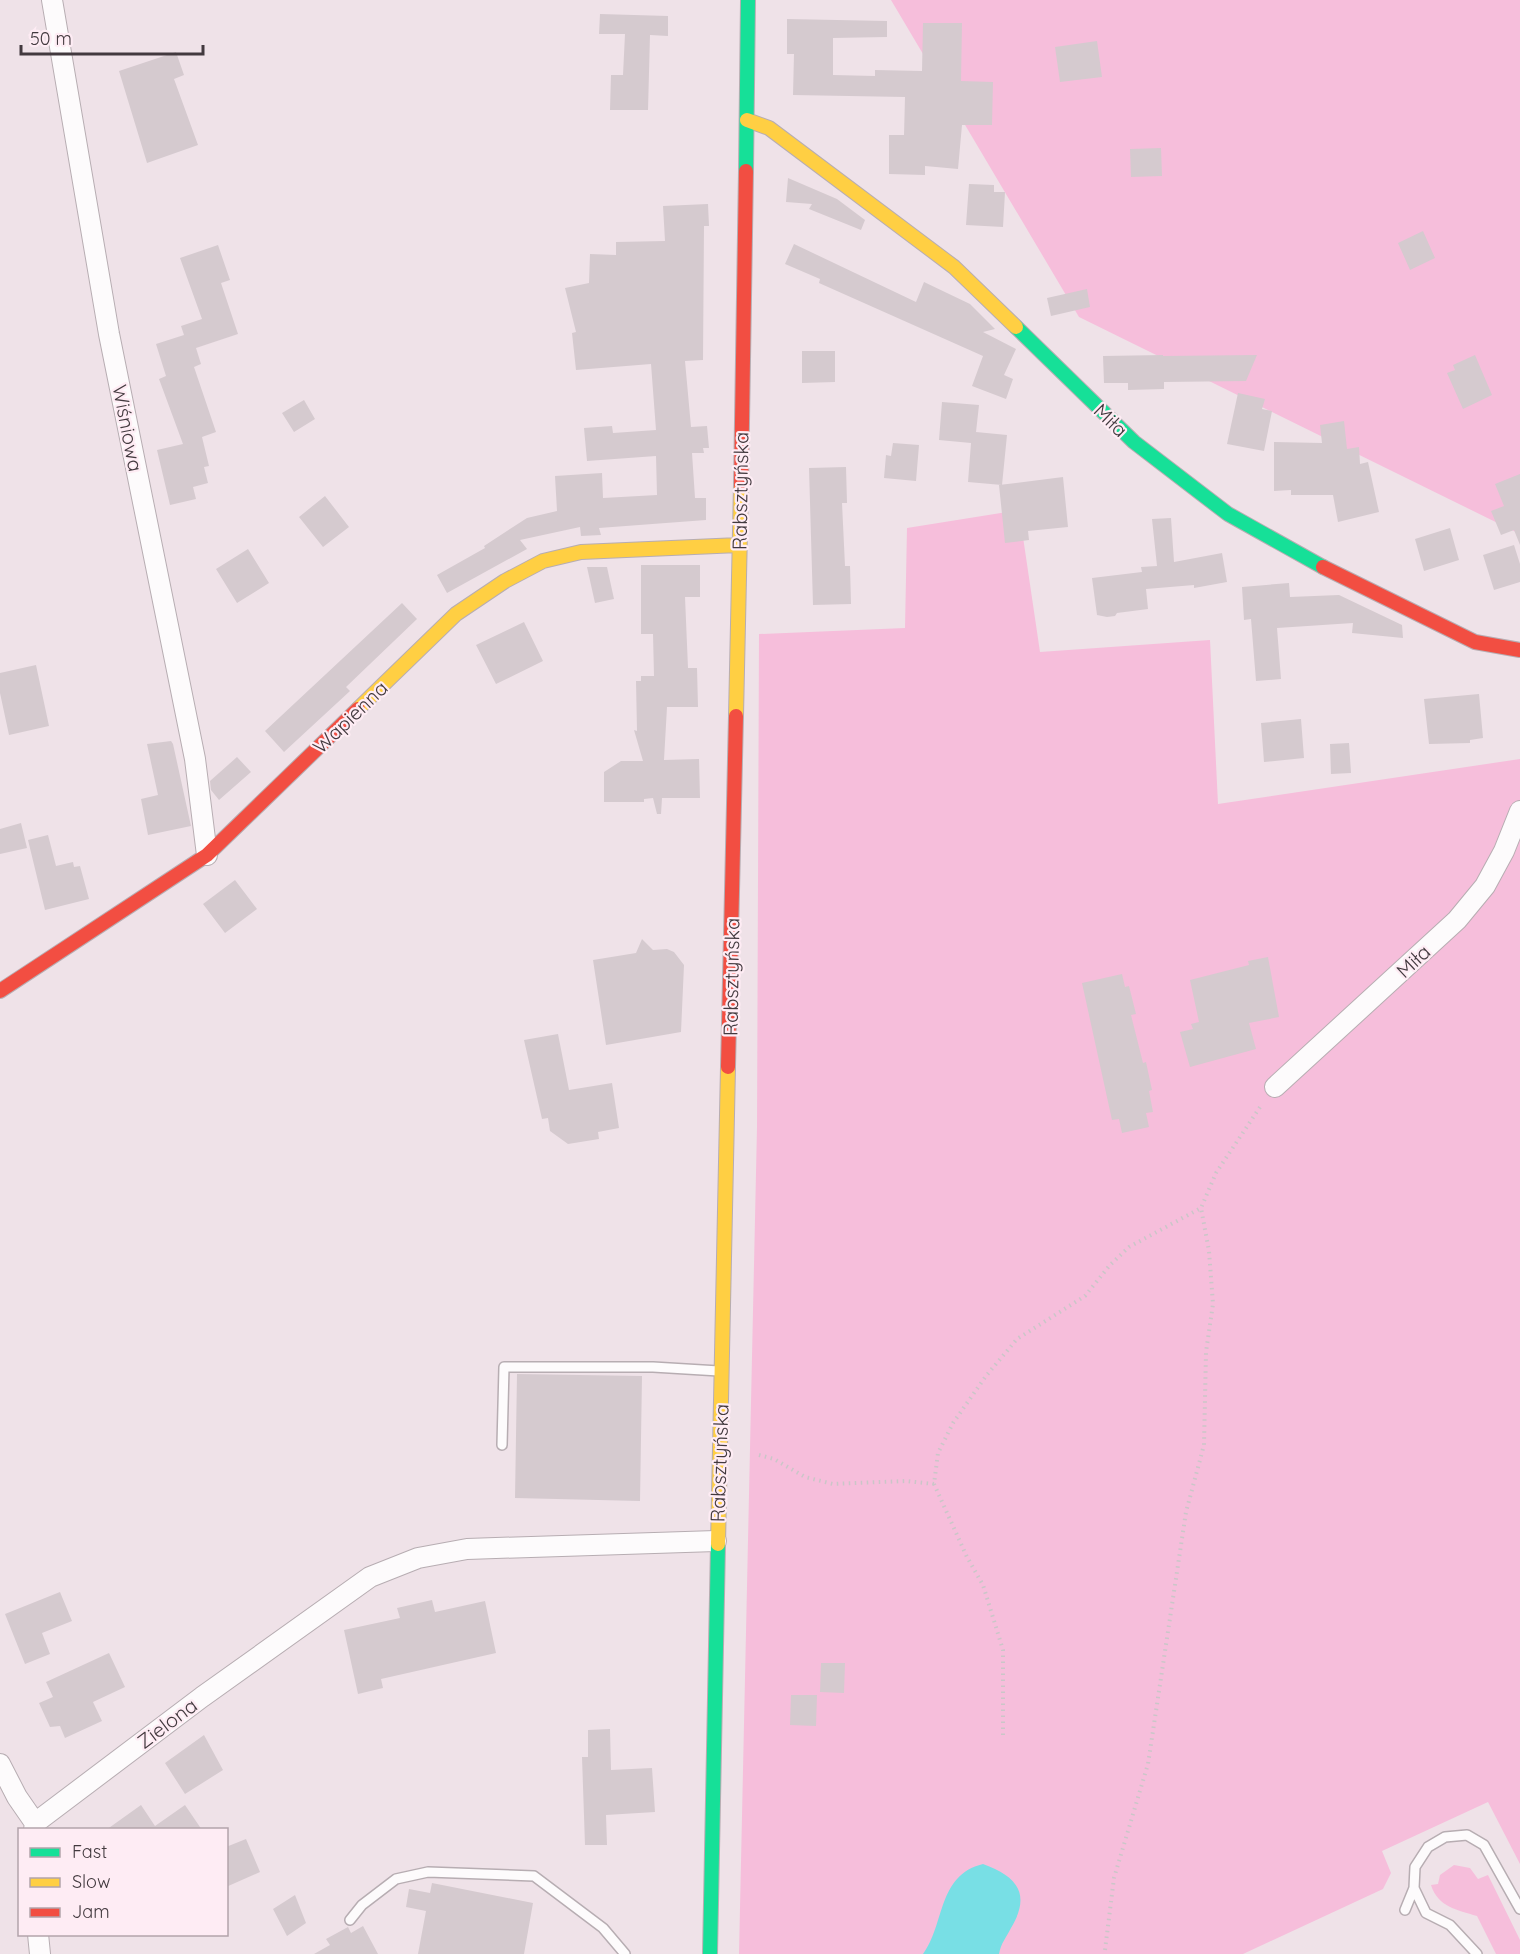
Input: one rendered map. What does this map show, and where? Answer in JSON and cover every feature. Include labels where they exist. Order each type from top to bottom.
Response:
[{"type":"street","name":"Wiśniowa","points":[[52,0],[107,323],[195,759],[207,855]]},
{"type":"street","name":"Rabsztyńska","points":[[710,1954],[716,1541],[722,1371],[748,0]]},
{"type":"street","name":"Miła","points":[[747,120],[769,128],[954,267],[1134,442],[1228,514],[1347,581],[1475,642],[1520,650]]},
{"type":"street","name":"Wapienna","points":[[0,991],[207,855],[456,614],[505,581],[543,561],[581,552],[739,545]]},
{"type":"street","name":"Miła","points":[[1275,1087],[1457,920],[1485,886],[1504,851],[1520,811]]},
{"type":"street","name":"Zielona","points":[[34,1826],[306,1621],[370,1577],[418,1558],[467,1549],[716,1541]]},
{"type":"street","points":[[0,1764],[34,1826]]},
{"type":"street","points":[[38,1936],[40,1954]]},
{"type":"lane","points":[[502,1445],[504,1367],[653,1367],[722,1371]]},
{"type":"lane","points":[[1405,1910],[1414,1888],[1415,1867],[1428,1847],[1445,1836],[1467,1835],[1484,1845],[1520,1909]]},
{"type":"lane","points":[[350,1920],[362,1905],[396,1879],[428,1872],[534,1876],[603,1928],[625,1954]]},
{"type":"lane","points":[[1414,1888],[1426,1912],[1450,1925],[1477,1954]]},
{"type":"path","points":[[1106,1950],[1114,1878],[1148,1764],[1186,1512],[1204,1445],[1206,1352],[1213,1304],[1209,1251],[1201,1208],[1216,1173],[1275,1087]]},
{"type":"path","points":[[1003,1736],[1003,1650],[983,1585],[967,1557],[934,1484],[938,1453],[953,1423],[986,1376],[1017,1339],[1029,1329],[1085,1296],[1110,1265],[1129,1247],[1201,1208]]},
{"type":"path","points":[[759,1455],[774,1459],[805,1477],[833,1484],[906,1481],[934,1484]]},
{"type":"shaded area","points":[[891,0],[1520,0],[1520,534],[1079,317]]},
{"type":"shaded area","points":[[1019,510],[1040,652],[1210,640],[1218,804],[1520,759],[1520,1864],[1488,1802],[1382,1851],[1391,1873],[1383,1889],[1243,1954],[739,1954],[757,1127],[759,634],[905,628],[907,528]]},
{"type":"shaded area","points":[[1454,1865],[1470,1868],[1478,1879],[1488,1875],[1520,1940],[1520,1954],[1496,1954],[1477,1916],[1449,1906],[1438,1898],[1431,1885],[1438,1884],[1440,1875]]},
{"type":"water","points":[[983,1864],[1012,1880],[1020,1896],[1017,1916],[999,1954],[923,1954],[930,1942],[944,1902],[957,1879],[968,1870]]},
{"type":"building","points":[[600,14],[668,16],[668,36],[650,35],[648,110],[610,110],[611,75],[623,75],[625,34],[599,34]]},
{"type":"building","points":[[787,19],[887,21],[887,37],[833,38],[833,75],[875,76],[875,70],[922,71],[923,23],[962,23],[961,81],[993,82],[992,125],[962,125],[958,169],[925,166],[925,175],[889,174],[889,135],[904,135],[905,97],[793,95],[794,54],[787,54]]},
{"type":"building","points":[[1097,41],[1102,77],[1060,82],[1055,47]]},
{"type":"building","points":[[176,52],[184,75],[174,79],[198,145],[147,163],[119,71]]},
{"type":"building","points":[[1161,148],[1162,176],[1131,177],[1130,149]]},
{"type":"building","points":[[788,178],[837,199],[865,220],[861,230],[809,209],[812,204],[786,202]]},
{"type":"building","points":[[969,184],[994,185],[994,192],[1005,192],[1003,227],[966,225]]},
{"type":"building","points":[[708,204],[709,226],[704,226],[703,360],[685,361],[691,427],[707,426],[709,448],[703,448],[704,453],[692,453],[695,498],[706,498],[706,520],[599,528],[601,535],[581,536],[580,527],[520,540],[527,549],[447,593],[437,575],[485,548],[484,546],[527,518],[557,511],[555,476],[602,473],[603,498],[657,495],[656,456],[587,461],[584,428],[612,426],[613,433],[656,430],[651,364],[576,370],[572,333],[576,332],[565,288],[589,283],[590,254],[616,255],[616,242],[665,241],[663,206]]},
{"type":"building","points":[[1423,231],[1435,258],[1410,270],[1398,243]]},
{"type":"building","points":[[794,244],[916,302],[924,282],[970,304],[995,329],[983,332],[1016,349],[1004,375],[1013,379],[1006,399],[972,386],[983,356],[819,283],[820,279],[785,264]]},
{"type":"building","points":[[218,245],[230,280],[221,283],[238,334],[196,348],[201,364],[194,367],[216,432],[202,437],[209,466],[204,467],[208,483],[193,487],[196,499],[170,505],[157,450],[183,444],[159,379],[166,376],[156,344],[184,335],[181,326],[202,319],[180,258]]},
{"type":"building","points":[[1087,289],[1090,307],[1051,316],[1047,298]]},
{"type":"building","points":[[802,351],[835,351],[835,382],[802,383]]},
{"type":"building","points":[[1257,355],[1246,381],[1164,382],[1164,389],[1128,390],[1128,383],[1104,383],[1103,356]]},
{"type":"building","points":[[1475,355],[1492,395],[1463,409],[1447,373],[1455,370],[1453,365]]},
{"type":"building","points":[[1238,393],[1265,399],[1262,409],[1272,411],[1264,451],[1227,444]]},
{"type":"building","points":[[304,400],[315,419],[294,432],[282,413]]},
{"type":"building","points":[[942,402],[979,405],[976,432],[1007,435],[1002,485],[968,482],[971,443],[939,440]]},
{"type":"building","points":[[1344,421],[1347,449],[1359,447],[1360,464],[1368,462],[1379,512],[1338,522],[1333,495],[1291,495],[1291,490],[1274,491],[1274,442],[1322,443],[1320,425]]},
{"type":"building","points":[[893,443],[919,445],[916,481],[884,478],[886,455],[891,456]]},
{"type":"building","points":[[846,467],[847,503],[842,503],[845,566],[850,566],[851,604],[813,605],[809,468]]},
{"type":"building","points":[[1520,474],[1520,545],[1514,530],[1501,535],[1491,511],[1504,506],[1495,484]]},
{"type":"building","points":[[1063,477],[1068,527],[1028,531],[1029,540],[1005,543],[999,485]]},
{"type":"building","points":[[325,496],[349,527],[323,547],[299,517]]},
{"type":"building","points":[[1171,518],[1174,562],[1222,553],[1227,582],[1194,588],[1194,585],[1146,589],[1148,609],[1117,613],[1115,616],[1107,617],[1097,615],[1092,578],[1142,572],[1141,567],[1157,566],[1152,519]]},
{"type":"building","points":[[1450,528],[1459,560],[1424,571],[1415,539]]},
{"type":"building","points":[[1514,545],[1520,564],[1520,582],[1494,590],[1483,555]]},
{"type":"building","points":[[248,549],[269,583],[237,603],[216,569]]},
{"type":"building","points":[[641,565],[700,565],[700,597],[685,597],[688,668],[697,668],[698,707],[667,707],[664,760],[699,759],[700,798],[662,798],[661,814],[657,814],[653,798],[644,799],[644,802],[604,802],[604,772],[621,761],[643,761],[634,730],[637,731],[636,681],[641,681],[641,676],[654,676],[653,634],[641,634]]},
{"type":"building","points":[[587,567],[607,567],[614,599],[595,603]]},
{"type":"building","points":[[1289,583],[1290,597],[1339,595],[1402,625],[1403,638],[1352,633],[1353,623],[1277,628],[1281,679],[1256,681],[1251,619],[1244,620],[1242,587]]},
{"type":"building","points":[[402,603],[417,619],[346,687],[350,691],[284,752],[265,731]]},
{"type":"building","points":[[524,622],[543,661],[496,684],[476,645]]},
{"type":"building","points":[[36,665],[49,726],[9,735],[0,693],[0,673]]},
{"type":"building","points":[[1479,694],[1483,738],[1470,740],[1470,743],[1429,744],[1424,699]]},
{"type":"building","points":[[1301,719],[1304,758],[1264,762],[1261,723]]},
{"type":"building","points":[[171,741],[191,826],[148,835],[141,799],[158,795],[147,744]]},
{"type":"building","points":[[1349,743],[1351,773],[1331,774],[1330,744]]},
{"type":"building","points":[[237,757],[251,772],[219,800],[211,790],[210,781]]},
{"type":"building","points":[[21,823],[27,848],[0,854],[0,829]]},
{"type":"building","points":[[48,835],[56,866],[73,862],[74,867],[80,866],[89,899],[45,910],[28,840]]},
{"type":"building","points":[[235,880],[257,909],[225,933],[203,904]]},
{"type":"building","points":[[642,939],[653,950],[667,949],[674,952],[684,965],[681,1032],[606,1045],[593,960],[636,953]]},
{"type":"building","points":[[1268,957],[1279,1017],[1249,1023],[1256,1049],[1190,1067],[1180,1032],[1193,1029],[1191,1024],[1199,1022],[1190,980],[1249,965],[1248,961]]},
{"type":"building","points":[[1122,974],[1125,987],[1129,986],[1136,1014],[1131,1015],[1143,1063],[1146,1062],[1152,1090],[1149,1091],[1153,1112],[1146,1113],[1149,1127],[1122,1133],[1119,1119],[1112,1120],[1082,983]]},
{"type":"building","points":[[558,1034],[569,1090],[612,1083],[619,1128],[598,1132],[599,1139],[568,1144],[550,1131],[548,1118],[542,1119],[524,1040]]},
{"type":"building","points":[[517,1374],[642,1376],[640,1501],[515,1498]]},
{"type":"building","points":[[60,1592],[72,1621],[42,1633],[50,1654],[25,1664],[5,1614]]},
{"type":"building","points":[[432,1600],[435,1612],[485,1601],[496,1653],[381,1679],[383,1688],[358,1694],[344,1630],[400,1618],[397,1608]]},
{"type":"building","points":[[109,1653],[125,1687],[93,1702],[102,1721],[65,1738],[60,1726],[50,1727],[39,1703],[53,1697],[46,1682]]},
{"type":"building","points":[[821,1663],[845,1663],[844,1693],[820,1692]]},
{"type":"building","points":[[791,1695],[817,1695],[816,1726],[790,1725]]},
{"type":"building","points":[[610,1729],[611,1770],[652,1768],[655,1812],[606,1815],[607,1845],[585,1845],[582,1757],[588,1757],[588,1730]]},
{"type":"building","points":[[204,1735],[223,1770],[185,1794],[165,1763]]},
{"type":"building","points":[[141,1805],[155,1826],[185,1805],[201,1828],[109,1828]]},
{"type":"building","points":[[246,1839],[260,1872],[228,1886],[228,1846]]},
{"type":"building","points":[[432,1883],[533,1903],[524,1954],[418,1954],[426,1911],[406,1907],[409,1889],[430,1893]]},
{"type":"building","points":[[295,1895],[306,1923],[287,1936],[273,1909]]},
{"type":"building","points":[[363,1926],[378,1954],[314,1954],[330,1945],[326,1939],[348,1927],[351,1933]]},
{"type":"traffic: fast","points":[[746,171],[748,0]]},
{"type":"traffic: fast","points":[[1016,327],[1134,442],[1228,514],[1323,567]]},
{"type":"traffic: fast","points":[[710,1954],[718,1544]]},
{"type":"traffic: slow","points":[[747,120],[769,128],[954,267],[1016,327]]},
{"type":"traffic: slow","points":[[736,716],[741,485]]},
{"type":"traffic: slow","points":[[358,709],[456,614],[505,581],[543,561],[581,552],[739,545]]},
{"type":"traffic: slow","points":[[718,1544],[728,1067]]},
{"type":"traffic: jam","points":[[741,485],[746,171]]},
{"type":"traffic: jam","points":[[1323,567],[1475,642],[1520,650]]},
{"type":"traffic: jam","points":[[0,991],[207,855],[358,709]]},
{"type":"traffic: jam","points":[[728,1067],[736,716]]}]
